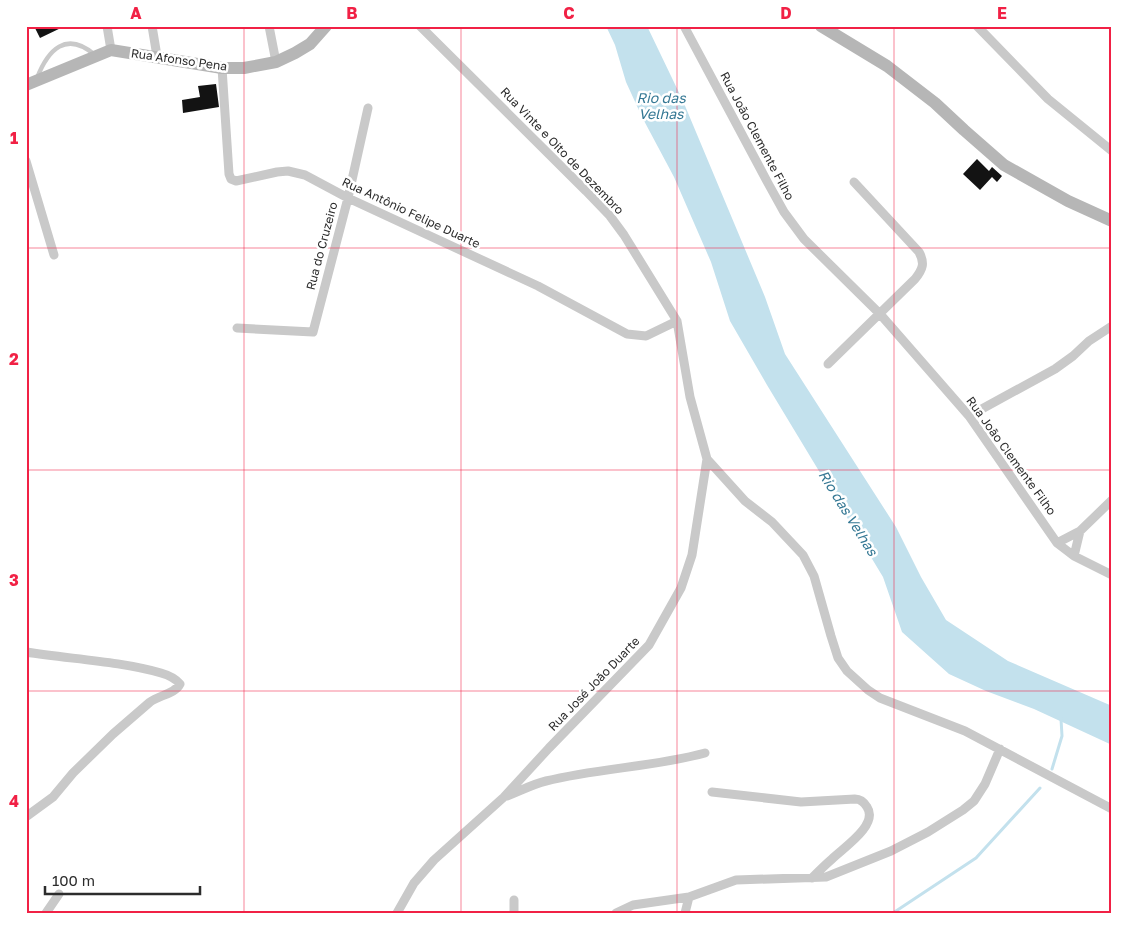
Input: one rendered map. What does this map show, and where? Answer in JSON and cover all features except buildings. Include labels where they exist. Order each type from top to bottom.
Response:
[{"type":"main road","name":"Rua Afonso Pena","points":[[31,82],[111,50],[222,68],[244,68],[276,62],[302,49],[326,26]]},
{"type":"main road","points":[[821,26],[887,66],[935,103],[1004,165],[1068,202],[1112,221]]},
{"type":"street","points":[[107,26],[111,50]]},
{"type":"street","points":[[152,26],[157,56]]},
{"type":"street","points":[[269,26],[276,62]]},
{"type":"street","name":"Rua Vinte e Oito de Dezembro","points":[[420,26],[610,216],[624,235],[677,321],[690,397],[707,459],[746,501],[772,522],[803,555],[814,576],[838,658],[854,679],[880,698],[965,731],[1112,809]]},
{"type":"street","name":"Rua João Clemente Filho","points":[[684,26],[784,212],[804,239],[880,314],[969,416],[1057,544],[1074,556],[1112,575]]},
{"type":"street","points":[[977,26],[1048,99],[1112,151]]},
{"type":"street","name":"Rua Antônio Felipe Duarte","points":[[222,68],[230,179],[236,181],[270,173],[292,171],[305,175],[348,198],[538,286],[627,334],[646,336],[677,321]]},
{"type":"street","name":"Rua do Cruzeiro","points":[[237,328],[313,332],[348,198],[368,108]]},
{"type":"street","points":[[26,161],[54,255]]},
{"type":"street","points":[[828,364],[915,280],[921,272],[923,262],[919,252],[854,182]]},
{"type":"street","points":[[969,416],[1056,369],[1089,341],[1112,326]]},
{"type":"street","name":"Rua José João Duarte","points":[[397,913],[414,883],[434,860],[504,797],[649,645],[681,588],[692,554],[707,459]]},
{"type":"street","points":[[1057,544],[1080,531],[1112,500]]},
{"type":"street","points":[[1074,556],[1080,531]]},
{"type":"street","points":[[26,652],[162,673],[178,681],[180,684],[177,689],[150,702],[72,773],[52,797],[27,816]]},
{"type":"street","points":[[616,913],[633,906],[689,898],[736,880],[826,876],[891,851],[928,832],[974,801],[985,784],[1000,749]]},
{"type":"street","name":"Rua José João Duarte","points":[[504,797],[544,781],[675,760],[705,753]]},
{"type":"street","points":[[712,792],[801,802],[855,798],[862,800],[869,810],[868,823],[850,844],[812,878]]},
{"type":"street","points":[[46,913],[59,894]]},
{"type":"street","points":[[685,913],[689,898]]},
{"type":"street","points":[[514,900],[514,913]]},
{"type":"lane","points":[[31,82],[45,59],[62,45],[76,44],[84,46],[96,56]]},
{"type":"water","name":"Rio das Velhas","points":[[606,26],[647,26],[683,101],[765,297],[785,354],[896,527],[921,577],[946,620],[1008,661],[1112,706],[1112,745],[1034,709],[986,691],[949,674],[902,632],[883,577],[730,321],[711,262],[674,177],[642,117],[626,82],[615,45]]},
{"type":"waterway","points":[[1052,769],[1062,736],[1061,719]]},
{"type":"waterway","points":[[893,913],[976,858],[1040,788]]}]
